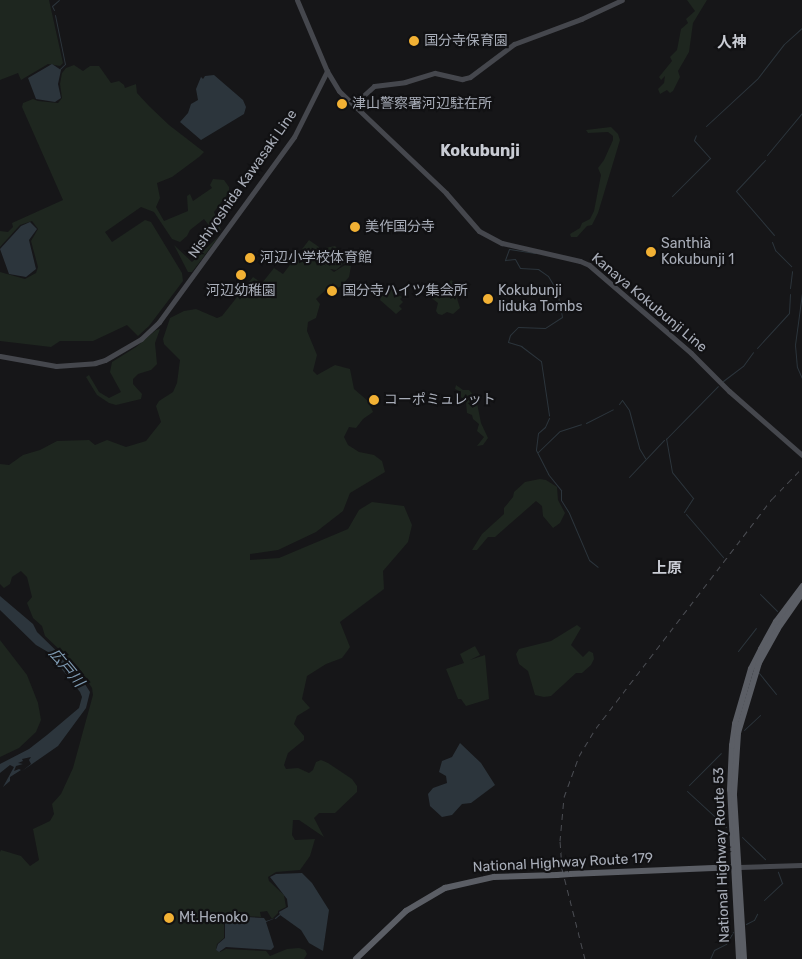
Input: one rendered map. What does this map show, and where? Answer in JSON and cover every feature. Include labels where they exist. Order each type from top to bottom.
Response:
[{"type":"highway","name":"National Highway Route 53","points":[[744,959],[730,768],[740,705],[751,670],[776,622],[802,587]]},
{"type":"highway","name":"National Highway Route 53","points":[[739,959],[734,794],[736,755],[742,717],[759,664],[776,630],[802,594]]},
{"type":"highway","name":"National Highway Route 179","points":[[356,959],[406,911],[445,888],[494,877],[736,867]]},
{"type":"main road","points":[[297,0],[328,71],[339,90],[353,105],[374,86],[405,82],[435,73],[462,79],[470,77],[514,44],[581,19],[622,0]]},
{"type":"main road","name":"Nishiyoshida Kawasaki Line","points":[[0,356],[56,366],[94,363],[105,360],[141,339],[158,322],[294,137],[328,71]]},
{"type":"main road","name":"Kanaya Kokubunji Line","points":[[353,105],[446,193],[482,234],[502,243],[580,261],[589,265],[691,353],[736,397],[802,455]]},
{"type":"main road","points":[[736,867],[802,865]]},
{"type":"shaded area","points":[[0,0],[49,0],[63,63],[60,66],[48,64],[21,80],[18,73],[0,80]]},
{"type":"shaded area","points":[[687,0],[707,0],[693,23],[689,52],[678,71],[680,77],[673,91],[670,93],[667,90],[660,94],[658,89],[664,83],[665,76],[661,80],[659,77],[672,61],[670,57],[677,50],[681,29],[688,23],[686,19],[695,11]]},
{"type":"shaded area","points":[[74,65],[83,71],[90,66],[99,66],[111,83],[119,81],[125,88],[136,84],[137,93],[149,106],[169,125],[204,152],[172,177],[157,183],[160,198],[156,207],[164,221],[188,211],[187,196],[190,194],[193,201],[212,188],[210,185],[213,179],[224,180],[229,187],[229,192],[214,212],[221,230],[214,232],[204,219],[190,230],[187,236],[180,242],[172,239],[154,212],[141,207],[105,232],[112,242],[145,220],[151,222],[182,273],[183,281],[149,326],[138,336],[127,325],[93,341],[60,341],[51,347],[0,341],[0,272],[25,279],[36,273],[38,267],[31,241],[38,229],[32,221],[20,225],[0,247],[0,231],[8,232],[13,227],[12,223],[63,200],[22,107],[23,103],[33,99],[58,103],[62,98],[60,84],[62,73],[66,68]]},
{"type":"shaded area","points":[[611,127],[618,134],[620,140],[598,213],[592,225],[587,226],[577,237],[571,237],[570,234],[580,228],[582,223],[590,219],[594,211],[601,175],[598,168],[604,160],[613,140],[613,136],[608,132],[588,133],[586,130]]},
{"type":"shaded area","points":[[220,235],[192,272],[188,272],[174,245],[192,262]]},
{"type":"shaded area","points":[[309,240],[319,247],[320,261],[326,266],[322,259],[325,248],[335,246],[338,249],[328,261],[332,264],[339,260],[342,255],[346,257],[350,253],[354,255],[350,264],[343,264],[336,270],[330,269],[334,272],[345,265],[351,266],[349,277],[342,285],[338,288],[333,283],[316,299],[320,304],[316,318],[308,322],[307,331],[317,355],[313,371],[317,375],[335,365],[350,369],[354,389],[368,401],[373,412],[363,419],[356,428],[349,427],[344,437],[348,445],[359,452],[374,455],[382,461],[385,472],[350,493],[343,511],[316,532],[278,550],[250,554],[250,560],[279,558],[348,529],[359,510],[372,502],[404,506],[412,525],[408,542],[383,571],[384,589],[340,622],[350,647],[348,650],[342,658],[326,664],[307,676],[302,699],[310,708],[297,716],[294,724],[304,736],[304,740],[288,753],[284,765],[286,769],[298,768],[309,773],[313,770],[316,762],[321,760],[352,779],[357,786],[357,792],[335,813],[319,813],[314,818],[324,837],[299,820],[293,820],[292,835],[295,840],[315,839],[310,856],[300,870],[276,872],[268,877],[269,881],[284,895],[286,907],[278,911],[272,919],[267,911],[260,912],[261,917],[228,915],[224,919],[224,938],[217,944],[216,950],[220,952],[226,949],[266,951],[270,956],[287,949],[299,948],[305,950],[307,954],[304,959],[0,959],[0,852],[1,850],[21,856],[30,866],[39,860],[33,829],[50,821],[54,814],[52,804],[61,794],[73,768],[93,695],[92,688],[78,667],[45,636],[42,626],[33,618],[27,603],[32,597],[27,577],[21,571],[12,577],[10,584],[4,588],[0,584],[0,464],[9,465],[23,455],[40,450],[57,441],[89,440],[95,445],[107,440],[126,447],[146,441],[161,422],[156,406],[159,401],[173,392],[177,383],[180,360],[164,344],[163,339],[170,318],[184,311],[196,309],[217,318],[222,316],[253,277],[262,283],[274,268],[283,274]]},
{"type":"shaded area","points":[[451,280],[457,284],[455,292],[460,308],[453,314],[447,312],[442,315],[438,314],[436,311],[438,303],[429,296],[446,287]]},
{"type":"shaded area","points":[[389,288],[402,297],[400,299],[403,302],[399,306],[402,309],[396,314],[380,300],[381,296],[389,292],[387,290]]},
{"type":"shaded area","points":[[160,329],[155,343],[157,364],[151,370],[138,374],[133,379],[133,384],[142,394],[141,399],[116,405],[97,395],[86,377],[89,375],[99,392],[109,398],[121,392],[110,372],[112,362]]},
{"type":"shaded area","points":[[456,385],[463,390],[469,390],[476,398],[481,423],[488,438],[483,445],[477,446],[484,437],[477,431],[479,424],[473,419],[472,415],[467,413],[466,402],[461,397],[461,392],[455,389]]},
{"type":"shaded area","points":[[540,479],[546,480],[557,487],[558,500],[565,513],[560,523],[553,528],[543,516],[542,506],[536,501],[495,537],[488,537],[477,550],[472,550],[482,534],[504,514],[504,508],[513,497],[514,492],[525,482]]},
{"type":"shaded area","points":[[577,625],[581,628],[571,645],[583,657],[589,651],[593,653],[594,659],[591,665],[582,673],[576,673],[551,696],[535,695],[528,671],[519,664],[516,654],[519,649],[551,641]]},
{"type":"shaded area","points":[[0,640],[27,675],[38,703],[41,720],[36,732],[19,748],[0,757]]},
{"type":"shaded area","points":[[475,646],[480,655],[470,660],[485,655],[489,699],[466,706],[461,699],[458,699],[446,669],[464,663],[460,654]]},
{"type":"water","points":[[52,64],[61,70],[58,84],[61,98],[55,102],[36,99],[28,78]]},
{"type":"water","points":[[214,75],[243,100],[246,107],[244,114],[201,140],[180,122],[188,113],[191,104],[198,100],[196,89],[201,77],[203,79],[205,76]]},
{"type":"water","points":[[30,222],[37,229],[29,240],[36,269],[26,277],[9,274],[0,249],[21,226]]},
{"type":"water","name":"広戸川","points":[[0,596],[33,624],[37,632],[76,670],[90,692],[86,708],[58,746],[22,771],[31,764],[29,760],[31,757],[22,759],[23,761],[18,763],[23,764],[16,766],[14,771],[21,770],[10,777],[10,781],[3,787],[14,767],[10,765],[0,773],[0,764],[29,749],[47,735],[79,708],[82,697],[48,652],[36,645],[0,610]]},
{"type":"water","points":[[460,743],[481,763],[495,785],[471,803],[462,804],[452,815],[442,817],[430,806],[428,794],[433,788],[447,783],[446,776],[439,772],[442,761],[452,757]]},
{"type":"water","points":[[302,873],[312,883],[329,910],[323,951],[309,943],[301,930],[280,915],[279,912],[288,907],[287,899],[270,877],[276,874]]},
{"type":"water","points":[[228,916],[264,918],[266,921],[276,918],[266,922],[274,947],[271,950],[226,947],[219,952],[216,950],[218,944],[225,938],[225,919]]},
{"type":"waterway","points":[[54,10],[52,6],[59,0]]},
{"type":"waterway","points":[[55,15],[65,64],[60,69]]},
{"type":"waterway","points":[[706,126],[757,79],[784,44],[802,28]]},
{"type":"waterway","points":[[767,155],[802,113]]},
{"type":"waterway","points":[[672,196],[710,158],[694,140],[696,135]]},
{"type":"waterway","points":[[765,160],[736,191],[774,235]]},
{"type":"waterway","points":[[772,242],[775,250],[791,266]]},
{"type":"waterway","points":[[535,253],[509,249],[505,260],[515,259],[520,268],[538,269],[548,276],[557,291],[562,317],[545,328],[518,327],[510,335],[508,342],[521,346],[541,361],[549,415]]},
{"type":"waterway","points":[[790,288],[792,271]]},
{"type":"waterway","points":[[802,293],[795,345],[797,367],[802,378]]},
{"type":"waterway","points":[[757,348],[789,313],[790,294]]},
{"type":"waterway","points":[[723,381],[743,366],[753,352]]},
{"type":"waterway","points":[[684,512],[693,498],[672,472],[666,439],[718,386]]},
{"type":"waterway","points":[[619,404],[622,400],[629,410],[639,448],[645,458]]},
{"type":"waterway","points":[[586,423],[613,409]]},
{"type":"waterway","points":[[549,418],[545,427],[538,433],[536,450],[548,474],[561,490],[561,500],[569,513],[589,560],[598,567]]},
{"type":"waterway","points":[[538,452],[560,431],[581,424]]},
{"type":"waterway","points":[[629,477],[664,440]]},
{"type":"waterway","points":[[686,514],[723,557]]},
{"type":"waterway","points":[[760,594],[777,611]]},
{"type":"waterway","points":[[738,651],[756,628]]},
{"type":"waterway","points":[[759,673],[776,694]]},
{"type":"waterway","points":[[744,730],[760,715]]},
{"type":"waterway","points":[[689,785],[721,753]]},
{"type":"waterway","points":[[687,791],[726,827]]},
{"type":"waterway","points":[[742,837],[765,859]]},
{"type":"waterway","points":[[764,900],[782,883],[778,872]]},
{"type":"waterway","points":[[275,918],[281,913]]},
{"type":"waterway","points":[[746,924],[754,920],[757,914]]},
{"type":"waterway","points":[[710,959],[714,950],[726,944],[733,932]]},
{"type":"railway","points":[[585,959],[562,869],[560,841],[564,797],[579,756],[596,728],[772,499],[802,468]]},
{"type":"place","name":"国分寺保育園","points":[[414,41]]},
{"type":"place","name":"津山警察署河辺駐在所","points":[[342,104]]},
{"type":"place","name":"美作国分寺","points":[[355,227]]},
{"type":"place","name":"Santhià Kokubunji 1","points":[[651,252]]},
{"type":"place","name":"河辺小学校体育館","points":[[250,258]]},
{"type":"place","name":"河辺幼稚園","points":[[241,275]]},
{"type":"place","name":"国分寺ハイツ集会所","points":[[332,291]]},
{"type":"place","name":"Kokubunji Iiduka Tombs","points":[[488,299]]},
{"type":"place","name":"コーポミュレット","points":[[374,400]]},
{"type":"place","name":"Mt.Henoko","points":[[169,918]]},
{"type":"district","name":"人神","points":[[732,43]]},
{"type":"district","name":"Kokubunji","points":[[480,151]]},
{"type":"district","name":"上原","points":[[667,569]]}]
